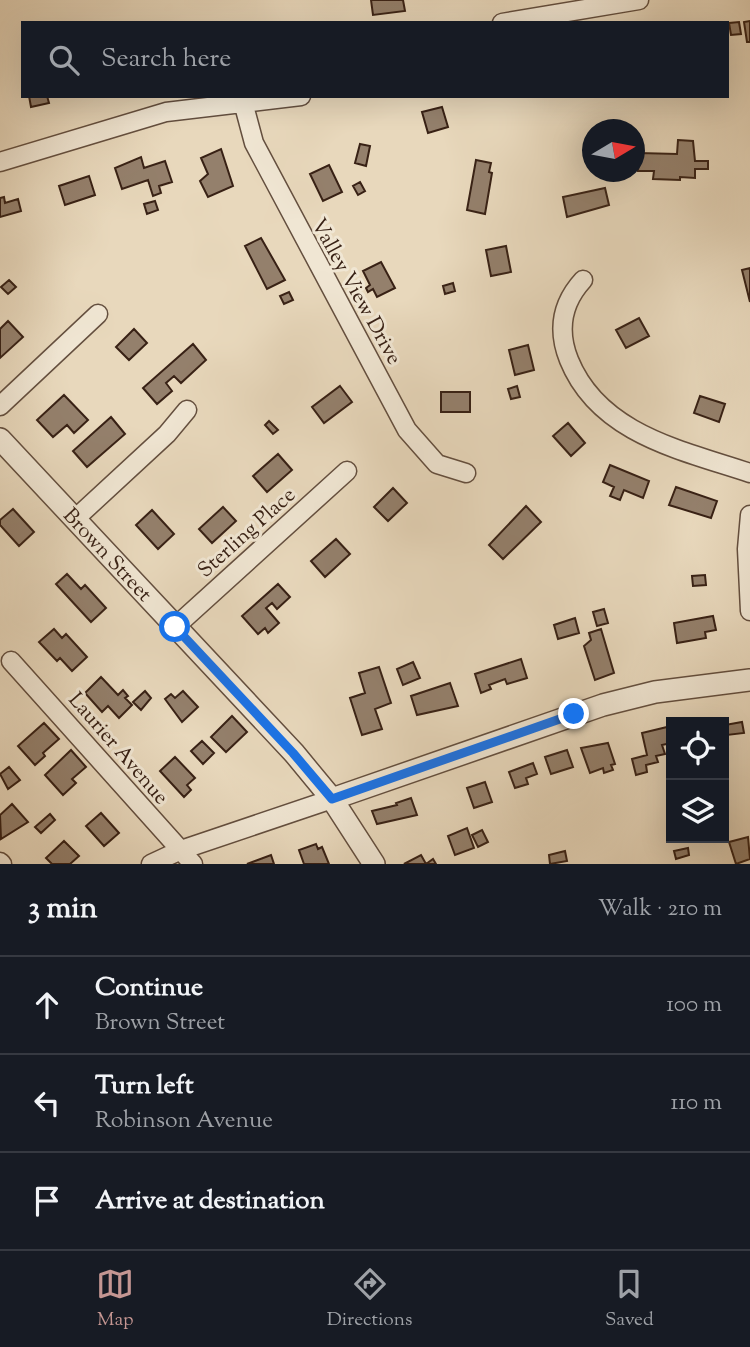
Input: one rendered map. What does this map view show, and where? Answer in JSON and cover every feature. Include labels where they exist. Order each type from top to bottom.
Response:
[{"type":"street","points":[[512,21],[606,3],[639,0]]},
{"type":"street","points":[[0,162],[166,112],[281,98]]},
{"type":"street","name":"Valley View Drive","points":[[243,102],[254,143],[407,430],[437,464],[466,474]]},
{"type":"street","points":[[583,279],[569,299],[562,324],[562,337],[572,368],[590,395],[612,417],[646,437],[750,473]]},
{"type":"street","points":[[0,406],[98,314]]},
{"type":"street","points":[[75,519],[167,434],[187,410]]},
{"type":"street","name":"Brown Street","points":[[0,439],[293,753],[332,799],[374,864]]},
{"type":"street","name":"Sterling Place","points":[[175,627],[347,471]]},
{"type":"street","points":[[750,515],[747,549],[750,611]]},
{"type":"street","name":"Laurier Avenue","points":[[11,661],[193,864]]},
{"type":"street","points":[[151,864],[180,849],[603,705],[655,692],[750,680]]},
{"type":"building","points":[[371,0],[403,0],[405,11],[373,15]]},
{"type":"building","points":[[750,21],[750,42],[747,42],[744,22]]},
{"type":"building","points":[[739,22],[741,34],[731,35],[729,23]]},
{"type":"building","points":[[29,98],[48,98],[49,103],[31,107]]},
{"type":"building","points":[[442,107],[448,127],[428,133],[422,112]]},
{"type":"building","points":[[678,140],[693,141],[695,161],[708,161],[708,169],[695,169],[695,178],[680,177],[680,180],[653,179],[654,171],[645,171],[645,153],[677,154]]},
{"type":"building","points":[[360,144],[370,146],[366,166],[355,163]]},
{"type":"building","points":[[221,149],[233,186],[208,197],[200,181],[208,174],[201,158]]},
{"type":"building","points":[[141,157],[144,168],[165,161],[172,182],[159,186],[161,193],[153,196],[148,180],[122,189],[115,168]]},
{"type":"building","points":[[476,160],[491,163],[489,172],[492,173],[485,214],[467,210]]},
{"type":"building","points":[[329,165],[342,192],[323,201],[310,174]]},
{"type":"building","points":[[89,176],[95,195],[65,205],[59,186]]},
{"type":"building","points":[[360,182],[365,191],[358,195],[353,186]]},
{"type":"building","points":[[605,188],[609,205],[567,217],[563,197]]},
{"type":"building","points":[[4,197],[5,203],[18,199],[21,211],[0,217],[0,198]]},
{"type":"building","points":[[155,201],[158,210],[147,214],[144,204]]},
{"type":"building","points":[[261,238],[285,280],[267,289],[245,246]]},
{"type":"building","points":[[506,246],[511,272],[491,276],[486,250]]},
{"type":"building","points":[[381,262],[395,288],[377,297],[373,289],[368,292],[366,288],[370,285],[363,271]]},
{"type":"building","points":[[750,268],[750,302],[742,270]]},
{"type":"building","points":[[9,280],[16,287],[8,294],[1,287]]},
{"type":"building","points":[[453,283],[455,291],[445,294],[443,286]]},
{"type":"building","points":[[289,292],[293,300],[284,304],[280,296]]},
{"type":"building","points":[[639,318],[649,336],[626,348],[616,330]]},
{"type":"building","points":[[8,321],[23,337],[0,358],[0,329]]},
{"type":"building","points":[[134,329],[147,343],[129,360],[116,347]]},
{"type":"building","points":[[193,344],[206,360],[181,383],[174,376],[166,383],[172,391],[157,404],[143,388]]},
{"type":"building","points":[[528,345],[534,370],[515,375],[509,350]]},
{"type":"building","points":[[340,386],[352,402],[324,423],[312,407]]},
{"type":"building","points":[[517,386],[520,397],[511,399],[508,389]]},
{"type":"building","points":[[441,392],[470,392],[470,412],[441,412]]},
{"type":"building","points":[[64,395],[88,420],[74,433],[67,425],[53,437],[37,420]]},
{"type":"building","points":[[700,396],[725,404],[719,422],[694,413]]},
{"type":"building","points":[[111,417],[125,434],[87,467],[73,451]]},
{"type":"building","points":[[269,421],[278,430],[273,434],[265,425]]},
{"type":"building","points":[[568,423],[585,443],[571,456],[553,436]]},
{"type":"building","points":[[278,454],[292,470],[267,492],[253,476]]},
{"type":"building","points":[[610,465],[649,481],[643,498],[624,490],[620,500],[610,496],[614,487],[603,482]]},
{"type":"building","points":[[676,487],[717,501],[711,518],[669,505]]},
{"type":"building","points":[[393,488],[407,503],[388,521],[374,507]]},
{"type":"building","points":[[526,506],[541,522],[503,559],[489,545]]},
{"type":"building","points":[[223,507],[236,521],[212,543],[199,529]]},
{"type":"building","points":[[13,509],[34,532],[19,546],[0,525],[0,520]]},
{"type":"building","points":[[152,510],[174,534],[158,549],[136,525]]},
{"type":"building","points":[[336,539],[350,554],[325,577],[311,561]]},
{"type":"building","points":[[67,574],[81,589],[85,585],[106,608],[91,622],[56,584]]},
{"type":"building","points":[[705,575],[706,585],[693,586],[692,576]]},
{"type":"building","points":[[278,584],[290,597],[277,609],[272,603],[266,608],[279,623],[268,633],[265,628],[258,634],[242,616]]},
{"type":"building","points":[[604,609],[608,623],[597,626],[593,612]]},
{"type":"building","points":[[713,616],[716,630],[705,632],[706,638],[677,643],[674,623]]},
{"type":"building","points":[[575,618],[579,633],[558,639],[554,625]]},
{"type":"building","points":[[54,629],[62,638],[66,634],[87,657],[72,671],[60,658],[57,661],[39,642]]},
{"type":"building","points":[[601,629],[614,673],[595,680],[584,646],[591,640],[589,633]]},
{"type":"building","points":[[521,659],[527,678],[507,684],[505,679],[489,685],[491,689],[481,693],[475,674]]},
{"type":"building","points":[[413,662],[420,678],[403,685],[397,669]]},
{"type":"building","points":[[379,667],[391,703],[375,709],[382,729],[362,735],[350,698],[365,693],[359,673]]},
{"type":"building","points":[[101,677],[118,695],[123,690],[128,696],[125,698],[132,705],[119,718],[108,706],[102,712],[85,693]]},
{"type":"building","points":[[450,683],[458,706],[417,715],[411,696]]},
{"type":"building","points":[[145,691],[151,698],[141,710],[133,702]]},
{"type":"building","points":[[183,691],[198,707],[182,722],[165,699],[171,694],[175,698]]},
{"type":"building","points":[[232,716],[247,732],[226,752],[211,737]]},
{"type":"building","points":[[742,722],[744,733],[729,735],[729,724]]},
{"type":"building","points":[[44,723],[59,739],[43,753],[45,756],[35,765],[18,746]]},
{"type":"building","points":[[666,727],[666,744],[662,745],[665,754],[656,756],[658,762],[646,765],[647,772],[636,775],[632,759],[647,755],[642,733]]},
{"type":"building","points":[[202,741],[214,753],[203,764],[191,751]]},
{"type":"building","points":[[608,743],[615,764],[611,765],[613,770],[604,773],[603,768],[590,773],[581,748]]},
{"type":"building","points":[[71,750],[86,767],[72,779],[76,783],[63,795],[45,775]]},
{"type":"building","points":[[567,750],[573,767],[551,774],[545,757]]},
{"type":"building","points":[[175,757],[195,778],[187,785],[191,790],[184,797],[160,771]]},
{"type":"building","points":[[533,763],[537,774],[526,778],[528,784],[515,788],[509,772]]},
{"type":"building","points":[[9,767],[20,780],[8,789],[0,774]]},
{"type":"building","points":[[485,782],[492,802],[474,808],[467,788]]},
{"type":"building","points":[[411,798],[417,815],[377,824],[372,811],[397,805],[396,803]]},
{"type":"building","points":[[12,804],[28,822],[1,839],[0,815]]},
{"type":"building","points":[[101,813],[119,833],[104,846],[86,826]]},
{"type":"building","points":[[50,814],[55,820],[41,833],[35,827]]},
{"type":"building","points":[[467,828],[474,848],[455,855],[448,836]]},
{"type":"building","points":[[482,830],[488,842],[478,847],[472,835]]},
{"type":"building","points":[[748,837],[750,859],[736,864],[729,842]]},
{"type":"building","points":[[64,841],[79,856],[70,864],[52,864],[46,858]]},
{"type":"building","points":[[316,844],[318,849],[322,847],[329,864],[304,864],[299,850]]},
{"type":"building","points":[[688,848],[689,855],[676,859],[674,851]]},
{"type":"building","points":[[565,851],[567,861],[550,864],[549,855]]},
{"type":"building","points":[[271,855],[274,864],[247,864]]},
{"type":"building","points":[[421,855],[426,864],[404,864]]},
{"type":"route","points":[[175,627],[293,753],[332,799],[574,714]]}]
